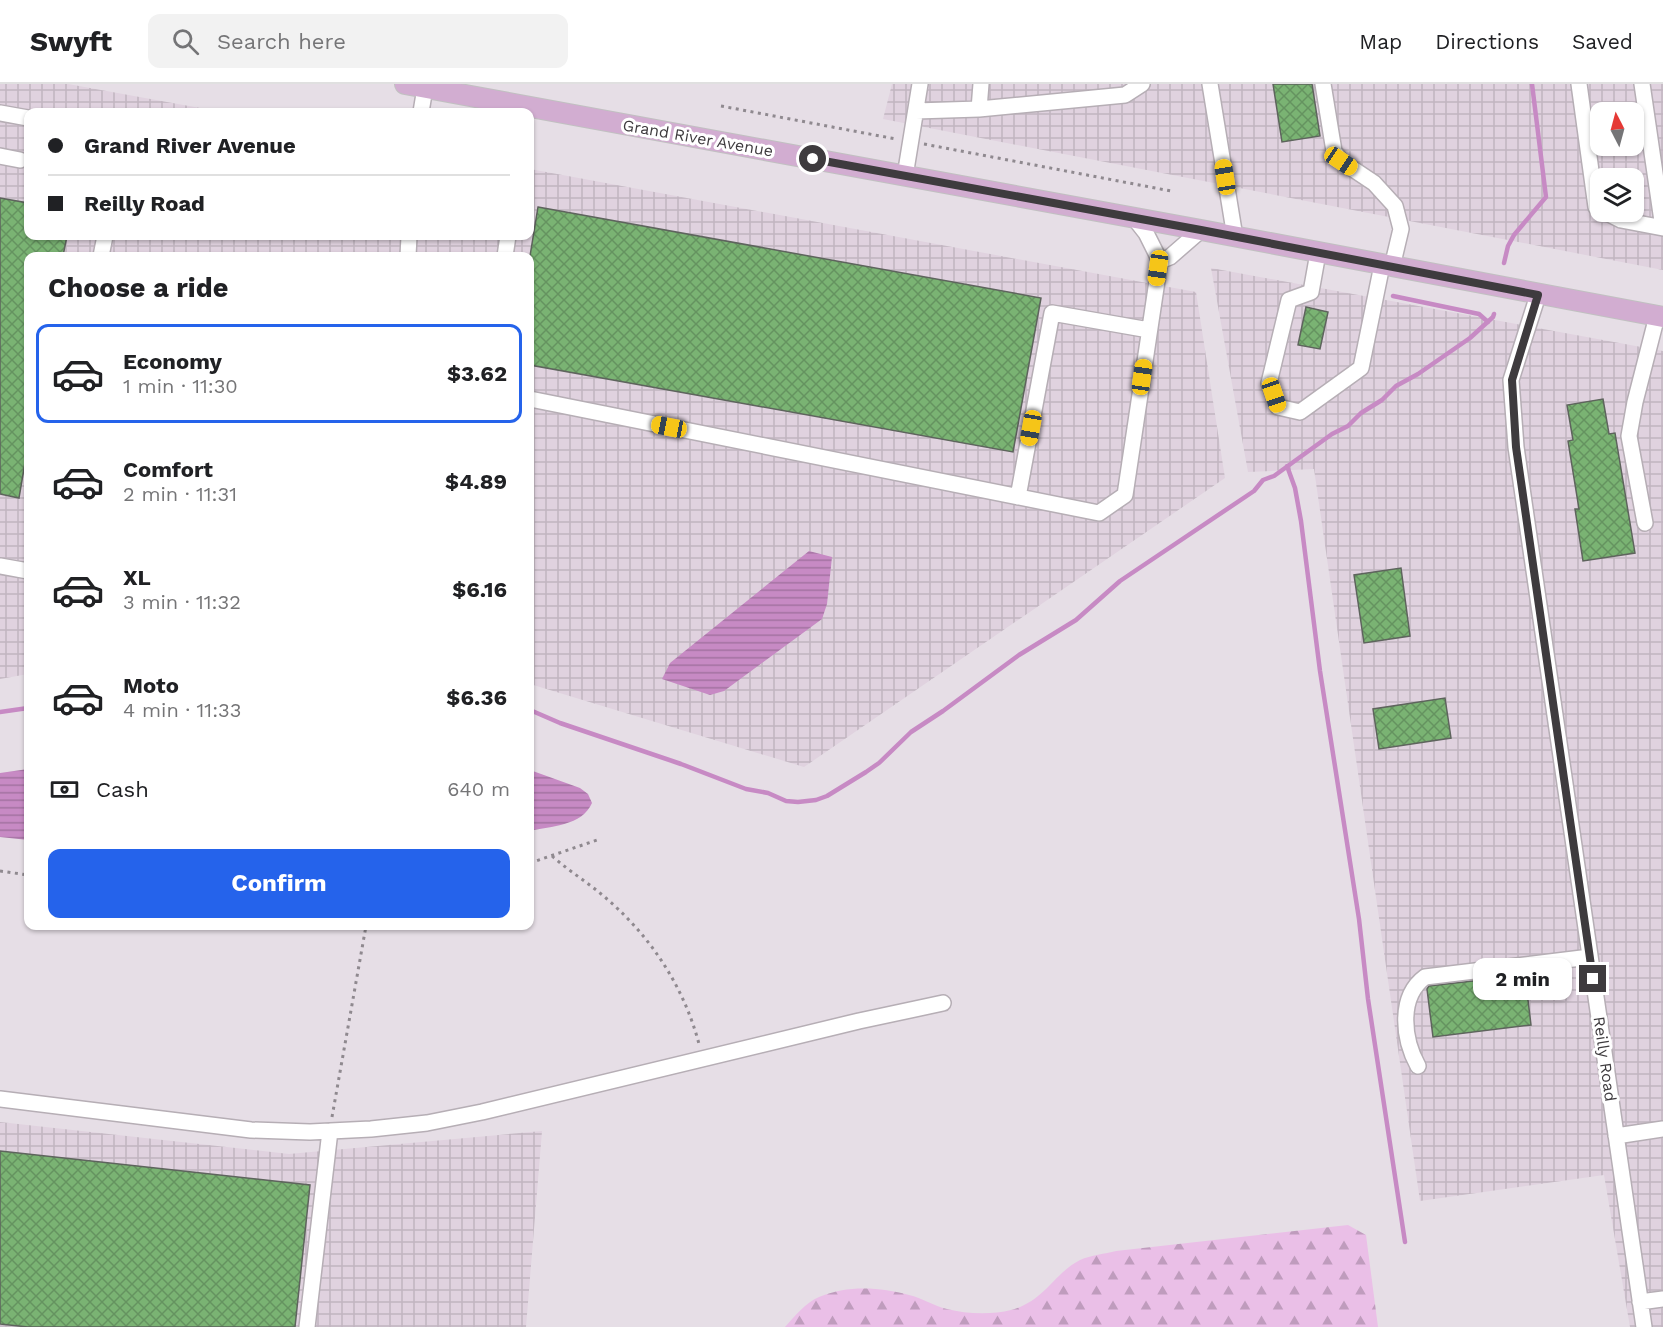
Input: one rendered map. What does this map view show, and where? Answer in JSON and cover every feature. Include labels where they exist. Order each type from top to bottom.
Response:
[{"type":"main road","name":"Grand River Avenue","points":[[405,84],[1660,316]]},
{"type":"street","points":[[905,176],[920,84]]},
{"type":"street","points":[[979,109],[981,84]]},
{"type":"street","points":[[916,111],[979,109],[1125,95],[1142,84]]},
{"type":"street","points":[[1210,84],[1234,237]]},
{"type":"street","points":[[1318,253],[1311,292],[1289,300],[1269,383],[1278,407],[1300,412],[1361,368],[1387,266],[1401,229],[1395,206],[1374,183],[1341,161],[1334,151],[1323,84]]},
{"type":"street","points":[[1580,84],[1591,168]]},
{"type":"street","points":[[1632,222],[1663,228],[1642,84]]},
{"type":"street","points":[[422,108],[425,88]]},
{"type":"street","points":[[0,113],[24,117]]},
{"type":"street","points":[[0,156],[20,160]]},
{"type":"street","points":[[534,400],[1100,513],[1125,495],[1160,261],[1146,233],[1135,219]]},
{"type":"street","points":[[1160,261],[1170,257],[1201,230]]},
{"type":"street","name":"Reilly Road","points":[[1538,295],[1512,380],[1516,447],[1644,1327]]},
{"type":"street","points":[[1018,496],[1052,313],[1149,330]]},
{"type":"street","points":[[1645,523],[1629,436],[1635,402],[1660,316]]},
{"type":"street","points":[[0,566],[24,570]]},
{"type":"street","points":[[1418,1066],[1410,1051],[1406,1030],[1407,1010],[1409,997],[1416,984],[1425,977],[1590,957]]},
{"type":"street","points":[[0,1099],[251,1130],[371,1129],[449,1119],[943,1003]]},
{"type":"street","points":[[1616,1136],[1663,1130]]},
{"type":"street","points":[[307,1327],[330,1131]]},
{"type":"street","points":[[1640,1302],[1663,1299]]},
{"type":"path","points":[[721,106],[1171,191]]},
{"type":"path","points":[[534,862],[600,839]]},
{"type":"path","points":[[552,856],[608,900],[632,923],[654,950],[687,1005],[703,1059]]},
{"type":"path","points":[[0,871],[24,874]]},
{"type":"path","points":[[330,1131],[365,930]]},
{"type":"shaded area","points":[[0,84],[68,84],[200,108],[24,108],[24,240],[534,240],[534,170],[1196,292],[1225,478],[804,767],[534,685],[534,252],[24,252],[24,675],[0,679]]},
{"type":"shaded area","points":[[892,84],[1663,84],[1663,270],[883,119]]},
{"type":"shaded area","points":[[1211,268],[1663,351],[1663,1327],[1630,1327],[1604,1175],[1420,1201],[1314,469],[1248,472]]},
{"type":"shaded area","points":[[809,551],[832,557],[827,604],[822,619],[724,691],[710,695],[662,679],[670,663]]},
{"type":"shaded area","points":[[24,770],[24,840],[0,837],[0,773]]},
{"type":"shaded area","points":[[534,771],[580,788],[588,794],[592,803],[587,811],[574,821],[534,830]]},
{"type":"shaded area","points":[[0,1122],[289,1154],[542,1131],[526,1327],[0,1327]]},
{"type":"green space","points":[[1348,1225],[1366,1235],[1378,1327],[785,1327],[809,1303],[841,1290],[864,1288],[887,1290],[914,1296],[954,1311],[996,1313],[1023,1306],[1041,1294],[1071,1266],[1093,1256],[1116,1251]]},
{"type":"building","points":[[1273,84],[1312,84],[1320,136],[1282,142]]},
{"type":"building","points":[[0,198],[24,202],[24,240],[66,240],[64,252],[24,252],[24,469],[19,498],[0,494]]},
{"type":"building","points":[[538,207],[1041,298],[1013,452],[534,366],[534,252],[531,252]]},
{"type":"building","points":[[1306,307],[1328,312],[1320,349],[1298,345]]},
{"type":"building","points":[[1603,399],[1609,434],[1615,433],[1635,553],[1583,561],[1575,509],[1579,509],[1568,441],[1573,440],[1567,405]]},
{"type":"building","points":[[1401,568],[1410,636],[1364,643],[1354,575]]},
{"type":"building","points":[[1445,698],[1451,738],[1379,749],[1373,709]]},
{"type":"building","points":[[1525,975],[1531,1025],[1433,1037],[1427,989],[1429,986]]},
{"type":"building","points":[[0,1151],[310,1185],[295,1327],[28,1327],[0,1324]]},
{"type":"waterway","points":[[1504,263],[1508,246],[1514,235],[1546,197],[1532,84]]},
{"type":"waterway","points":[[1393,296],[1479,314],[1488,322]]},
{"type":"waterway","points":[[534,712],[746,789],[768,793],[786,801],[816,800],[827,796],[879,763],[911,732],[1019,655],[1076,620],[1120,581],[1254,491],[1263,480],[1274,476],[1332,434],[1348,426],[1396,386],[1418,374],[1470,338],[1494,314]]},
{"type":"waterway","points":[[1287,466],[1295,488],[1301,521],[1320,671],[1359,919],[1368,999],[1405,1242]]},
{"type":"waterway","points":[[0,712],[24,709]]},
{"type":"route","points":[[813,159],[1538,295],[1524,334],[1512,380],[1513,412],[1516,447],[1593,979]]}]
